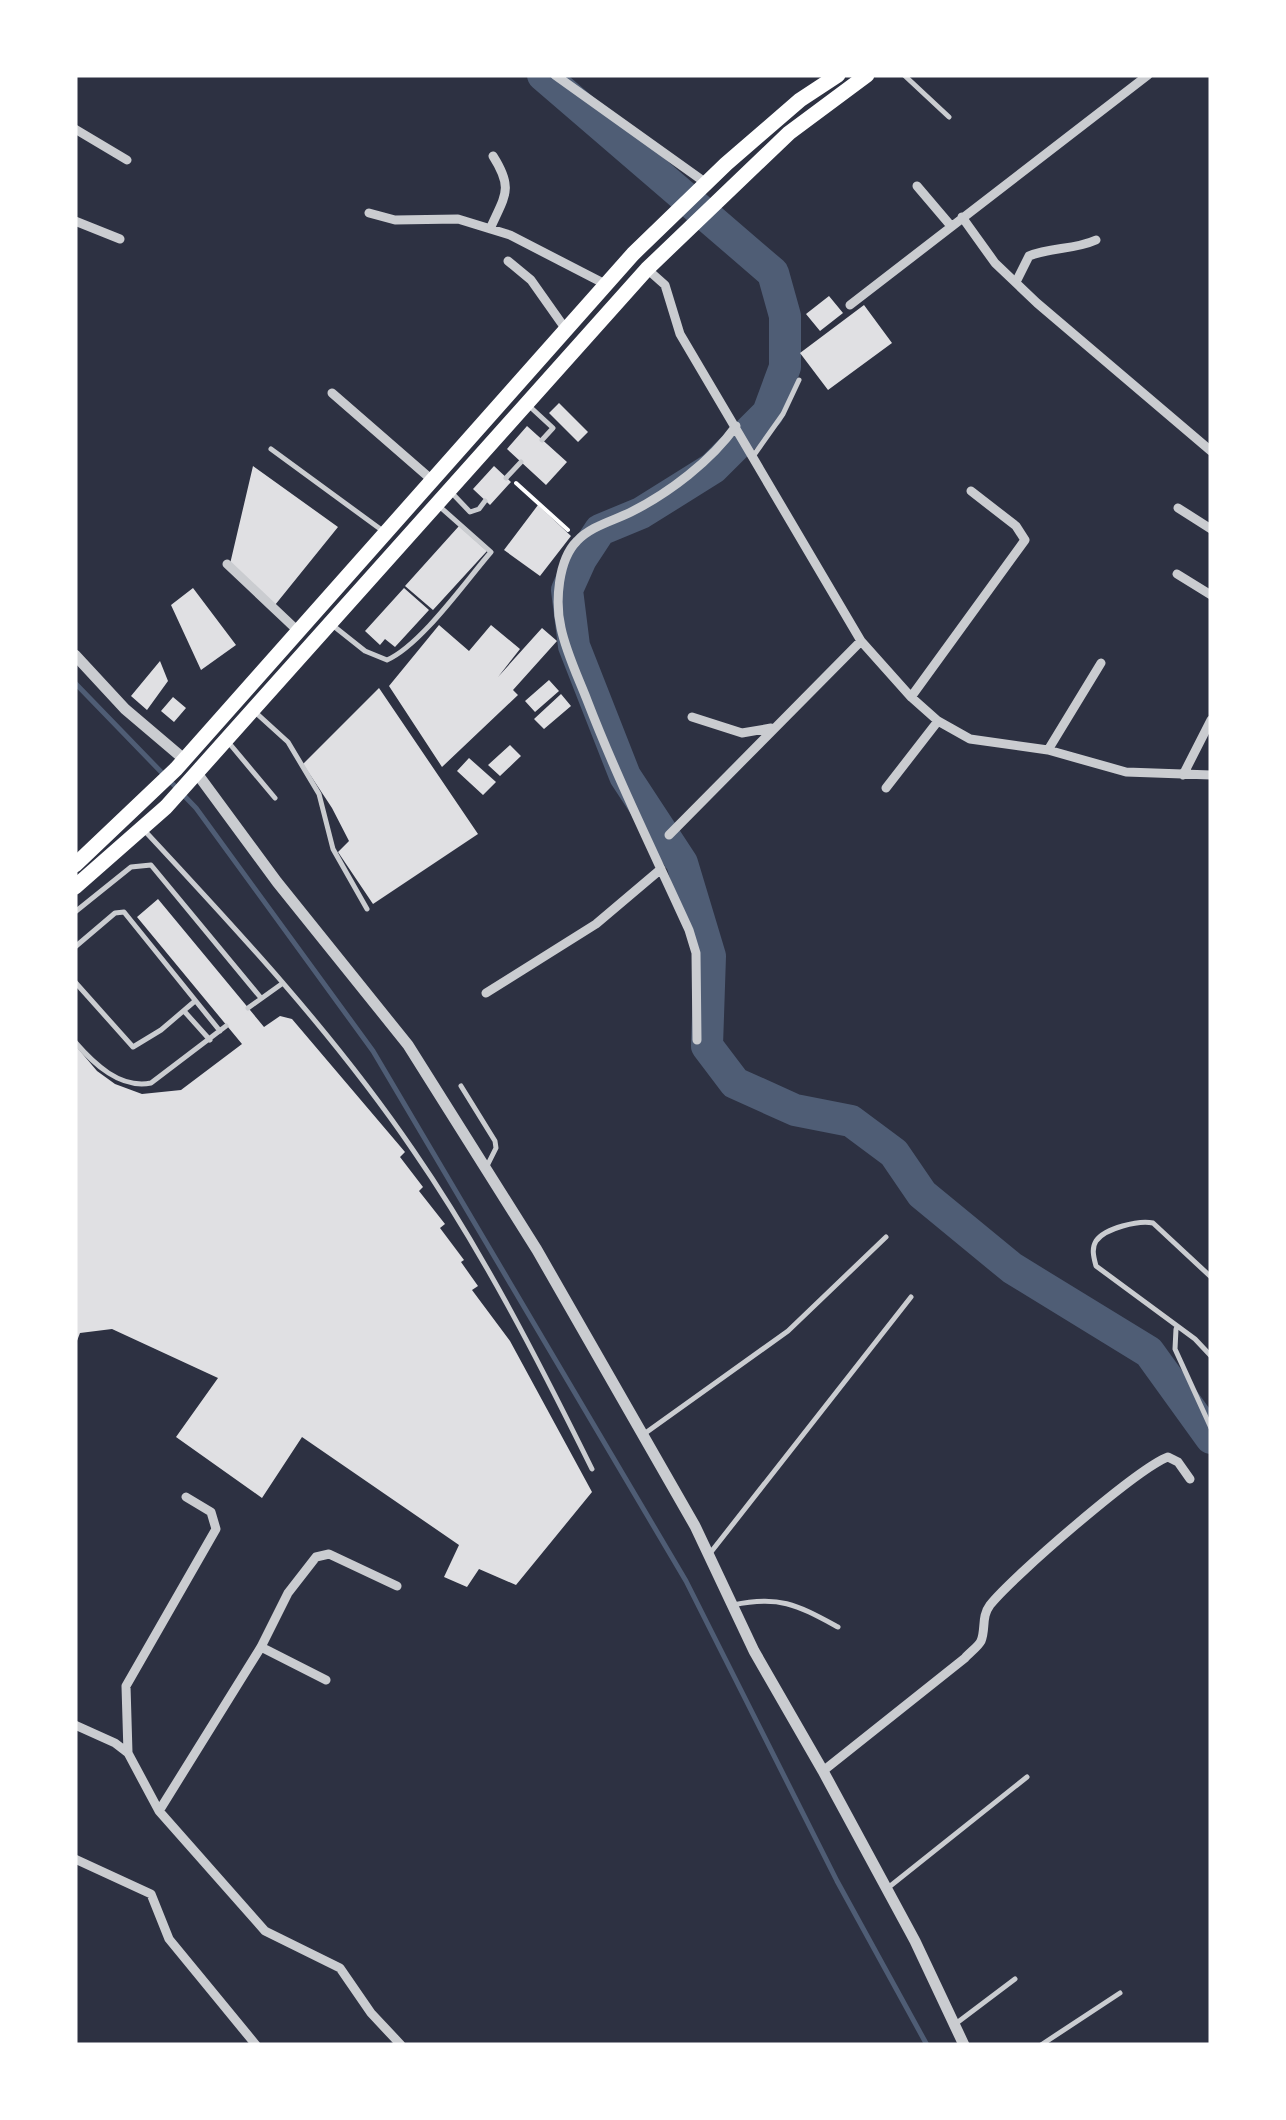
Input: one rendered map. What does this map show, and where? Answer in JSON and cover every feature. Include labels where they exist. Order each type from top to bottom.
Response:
[{"type":"main road","points":[[75,887],[166,807],[187,771],[299,632],[606,285],[704,184],[800,100],[838,75]]},
{"type":"main road","points":[[75,865],[152,794],[226,740],[647,268],[789,133],[867,75]]},
{"type":"street","points":[[555,75],[704,184]]},
{"type":"street","points":[[850,305],[1148,75]]},
{"type":"street","points":[[75,146],[78,131],[126,160]]},
{"type":"street","points":[[490,229],[508,188],[493,156]]},
{"type":"street","points":[[916,186],[951,226]]},
{"type":"street","points":[[369,213],[394,220],[458,219],[510,235],[606,285]]},
{"type":"street","points":[[962,218],[995,263],[1211,451]]},
{"type":"street","points":[[75,221],[120,239]]},
{"type":"street","points":[[1016,282],[1029,256],[1040,251],[1078,248],[1096,240]]},
{"type":"street","points":[[508,261],[531,280],[567,331]]},
{"type":"street","points":[[647,268],[665,286],[680,334],[862,641],[910,697],[938,721],[970,739],[1048,750],[1126,772],[1211,775]]},
{"type":"street","points":[[332,394],[432,480]]},
{"type":"street","points":[[696,1040],[696,953],[604,744],[560,628],[558,604],[563,565],[578,540],[592,529],[646,504],[738,428]]},
{"type":"street","points":[[910,697],[1025,540],[1016,526],[971,491]]},
{"type":"street","points":[[1178,508],[1211,529]]},
{"type":"street","points":[[227,564],[299,632]]},
{"type":"street","points":[[1176,574],[1211,595]]},
{"type":"street","points":[[669,835],[862,641]]},
{"type":"street","points":[[75,655],[187,771],[408,1045],[537,1250],[644,1434],[710,1554],[754,1651],[886,1889],[964,2045]]},
{"type":"street","points":[[1048,750],[1101,663]]},
{"type":"street","points":[[692,717],[742,733],[773,727]]},
{"type":"street","points":[[1184,775],[1211,720]]},
{"type":"street","points":[[886,788],[938,721]]},
{"type":"street","points":[[486,993],[596,924],[661,869]]},
{"type":"street","points":[[823,1771],[964,1658],[980,1642],[984,1612],[1002,1590],[1120,1490],[1155,1463],[1168,1458],[1178,1462],[1190,1479]]},
{"type":"street","points":[[128,1753],[126,1686],[216,1529],[211,1512],[186,1497]]},
{"type":"street","points":[[159,1811],[261,1647],[288,1593],[316,1558],[329,1554],[397,1586]]},
{"type":"street","points":[[261,1647],[326,1680]]},
{"type":"street","points":[[75,1725],[128,1753],[159,1811],[265,1931],[340,1968],[371,2013],[401,2045]]},
{"type":"street","points":[[75,1858],[151,1894],[169,1939],[256,2045]]},
{"type":"lane","points":[[904,75],[950,117]]},
{"type":"lane","points":[[752,452],[784,414],[799,380]]},
{"type":"lane","points":[[525,402],[553,428],[542,440]]},
{"type":"lane","points":[[271,448],[385,532]]},
{"type":"lane","points":[[507,477],[521,462]]},
{"type":"lane","points":[[448,489],[470,512],[475,512],[485,500]]},
{"type":"lane","points":[[328,622],[365,652],[387,660],[398,656],[428,626],[491,552],[436,503]]},
{"type":"lane","points":[[252,710],[288,742],[319,794],[333,849],[367,909]]},
{"type":"lane","points":[[226,740],[276,798]]},
{"type":"lane","points":[[143,829],[334,1042],[415,1152],[495,1285],[592,1469]]},
{"type":"lane","points":[[75,912],[131,866],[152,865],[261,998]]},
{"type":"lane","points":[[75,947],[119,910],[141,927],[220,1031]]},
{"type":"lane","points":[[75,982],[133,1047],[195,1001]]},
{"type":"lane","points":[[248,1008],[283,982]]},
{"type":"lane","points":[[184,1011],[210,1040]]},
{"type":"lane","points":[[75,1042],[110,1074],[140,1085],[151,1083],[226,1026]]},
{"type":"lane","points":[[461,1086],[495,1141],[496,1148],[486,1170]]},
{"type":"lane","points":[[1211,1277],[1153,1222],[1106,1232],[1096,1241],[1093,1251],[1096,1266],[1176,1329],[1195,1339],[1211,1356]]},
{"type":"lane","points":[[644,1434],[788,1331],[886,1236]]},
{"type":"lane","points":[[710,1554],[910,1297]]},
{"type":"lane","points":[[1176,1329],[1176,1349],[1211,1428]]},
{"type":"lane","points":[[733,1606],[758,1600],[794,1603],[838,1627]]},
{"type":"lane","points":[[886,1889],[1026,1777]]},
{"type":"lane","points":[[954,2024],[1016,1978]]},
{"type":"lane","points":[[1041,2045],[1120,1992]]},
{"type":"path","points":[[507,477],[578,540]]},
{"type":"building","points":[[829,296],[843,313],[820,331],[806,314]]},
{"type":"building","points":[[864,305],[892,343],[828,390],[800,353]]},
{"type":"building","points":[[559,403],[588,432],[578,442],[549,413]]},
{"type":"building","points":[[527,426],[567,462],[546,485],[507,449]]},
{"type":"building","points":[[253,466],[338,527],[275,605],[230,564]]},
{"type":"building","points":[[494,466],[511,482],[490,505],[473,489]]},
{"type":"building","points":[[538,505],[571,536],[540,576],[504,550]]},
{"type":"building","points":[[459,526],[487,551],[433,610],[405,586]]},
{"type":"building","points":[[193,588],[236,645],[201,670],[171,605]]},
{"type":"building","points":[[404,588],[429,610],[395,647],[385,639],[380,645],[365,631]]},
{"type":"building","points":[[439,625],[469,651],[491,625],[520,649],[498,677],[542,628],[557,641],[513,690],[518,695],[442,767],[389,686]]},
{"type":"building","points":[[160,661],[168,681],[147,710],[131,696]]},
{"type":"building","points":[[549,680],[559,691],[535,712],[525,701]]},
{"type":"building","points":[[379,688],[478,834],[373,904],[338,852],[349,841],[303,764]]},
{"type":"building","points":[[561,694],[571,706],[544,729],[534,719]]},
{"type":"building","points":[[173,697],[186,708],[174,722],[161,711]]},
{"type":"building","points":[[510,745],[521,756],[500,776],[488,765]]},
{"type":"building","points":[[469,758],[496,782],[483,795],[457,771]]},
{"type":"building","points":[[158,899],[264,1027],[280,1016],[292,1019],[405,1152],[400,1157],[423,1187],[419,1191],[445,1224],[440,1228],[478,1286],[472,1290],[510,1341],[592,1492],[516,1585],[479,1569],[467,1587],[444,1577],[459,1545],[302,1437],[262,1498],[176,1437],[218,1378],[112,1329],[80,1333],[75,1346],[75,1045],[97,1071],[115,1084],[142,1094],[181,1090],[242,1044],[137,917]]},
{"type":"waterway","points":[[543,75],[773,273],[785,316],[785,367],[768,413],[713,468],[641,513],[600,530],[567,590],[574,646],[625,776],[682,863],[710,956],[707,1046],[735,1083],[795,1110],[851,1121],[894,1153],[922,1194],[1012,1268],[1149,1352],[1211,1438]]},
{"type":"waterway","points":[[75,683],[196,808],[373,1051],[686,1581],[837,1881],[927,2045]]}]
